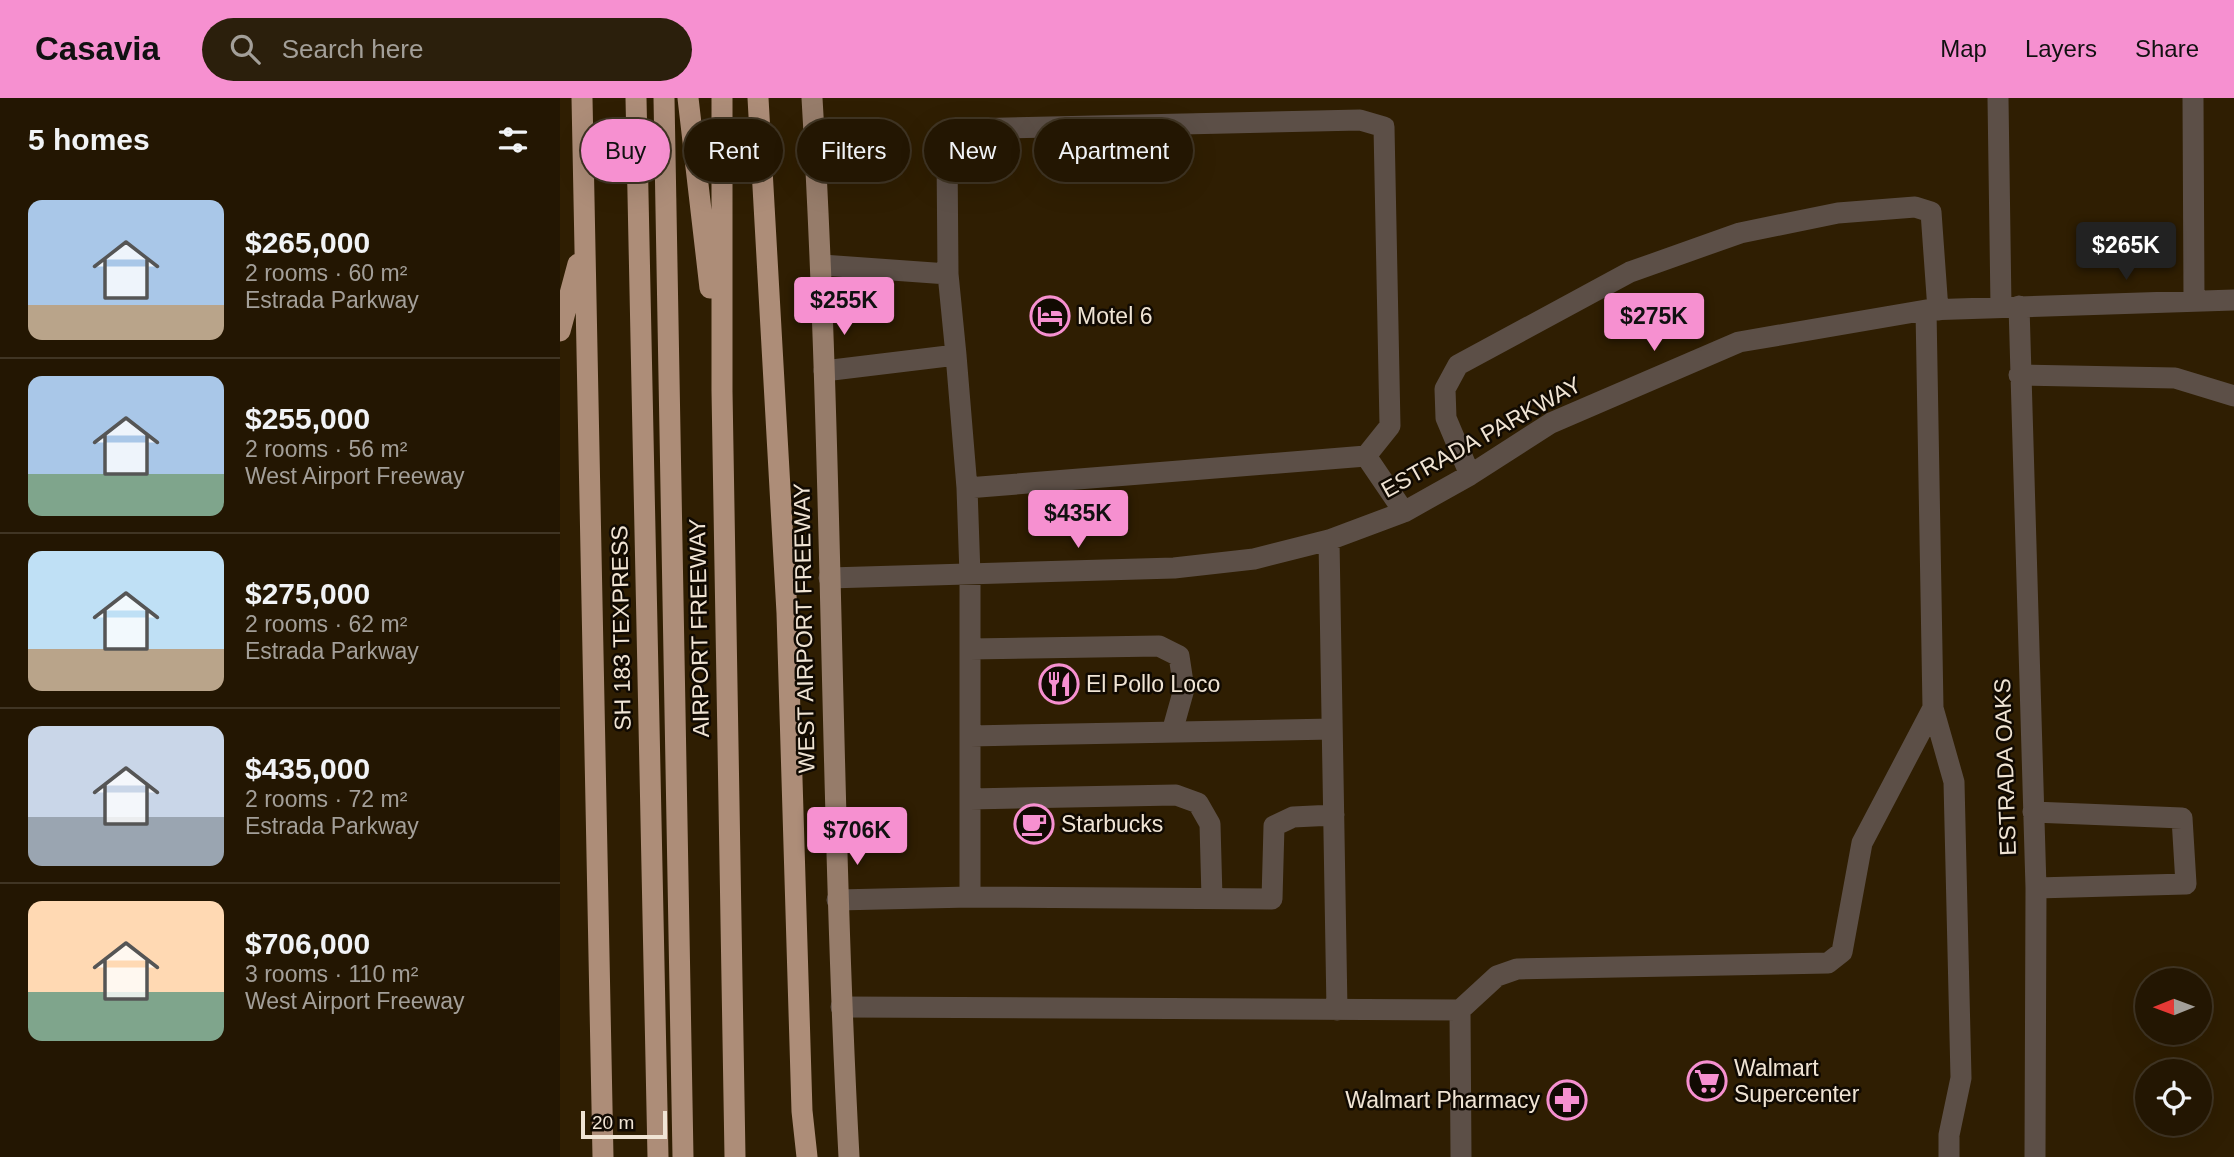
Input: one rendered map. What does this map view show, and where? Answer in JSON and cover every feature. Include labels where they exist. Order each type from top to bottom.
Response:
[{"type":"highway","points":[[582,98],[603,1157]]},
{"type":"highway","name":"SH 183 TEXPRESS","points":[[636,98],[658,1157]]},
{"type":"highway","points":[[664,98],[682,1157]]},
{"type":"highway","points":[[688,98],[722,391]]},
{"type":"highway","name":"AIRPORT FREEWAY","points":[[722,98],[722,391],[736,1157]]},
{"type":"highway","points":[[758,98],[786,613],[802,1111],[807,1157]]},
{"type":"highway","points":[[560,331],[585,238]]},
{"type":"main road","name":"WEST AIRPORT FREEWAY","points":[[812,98],[822,264],[836,900],[849,1157]]},
{"type":"street","name":"ESTRADA OAKS","points":[[1998,98],[2010,307],[2019,375],[2036,888],[2035,1157]]},
{"type":"street","points":[[2193,98],[2194,301]]},
{"type":"street","points":[[967,488],[1366,456],[1390,426],[1384,127],[1360,120],[965,130],[947,152],[948,274],[967,488],[970,575],[970,897]]},
{"type":"street","points":[[1471,475],[1446,418],[1445,389],[1458,365],[1642,268],[1740,233],[1838,213],[1915,207],[1931,212],[1933,708],[1954,782],[1961,1078],[1949,1135],[1949,1157]]},
{"type":"street","points":[[822,264],[948,274]]},
{"type":"street","name":"ESTRADA PARKWAY","points":[[829,578],[970,575],[1215,564],[1254,559],[1329,540],[1404,512],[1471,475],[1551,423],[1739,342],[1932,310],[2234,300]]},
{"type":"street","points":[[824,371],[956,355]]},
{"type":"street","points":[[2019,375],[2175,378],[2234,396]]},
{"type":"street","points":[[1366,456],[1404,512]]},
{"type":"street","points":[[1329,540],[1336,1010]]},
{"type":"street","points":[[970,649],[1159,646],[1179,656],[1184,690],[1172,732]]},
{"type":"street","points":[[841,1007],[1460,1010],[1497,976],[1517,969],[1828,962],[1842,952],[1862,844],[1933,708]]},
{"type":"street","points":[[970,736],[1332,729]]},
{"type":"street","points":[[971,799],[1176,795],[1198,803],[1210,824],[1212,898]]},
{"type":"street","points":[[2033,812],[2182,818],[2186,884],[2036,888]]},
{"type":"street","points":[[836,900],[970,897],[1272,899],[1274,827],[1293,817],[1334,816]]},
{"type":"street","points":[[1460,1010],[1461,1157]]},
{"type":"place","name":"Motel 6","points":[[1050,316]]},
{"type":"place","name":"El Pollo Loco","points":[[1059,684]]},
{"type":"place","name":"Starbucks","points":[[1034,824]]},
{"type":"place","name":"Walmart Supercenter","points":[[1707,1081]]},
{"type":"place","name":"Walmart Pharmacy","points":[[1567,1100]]}]
